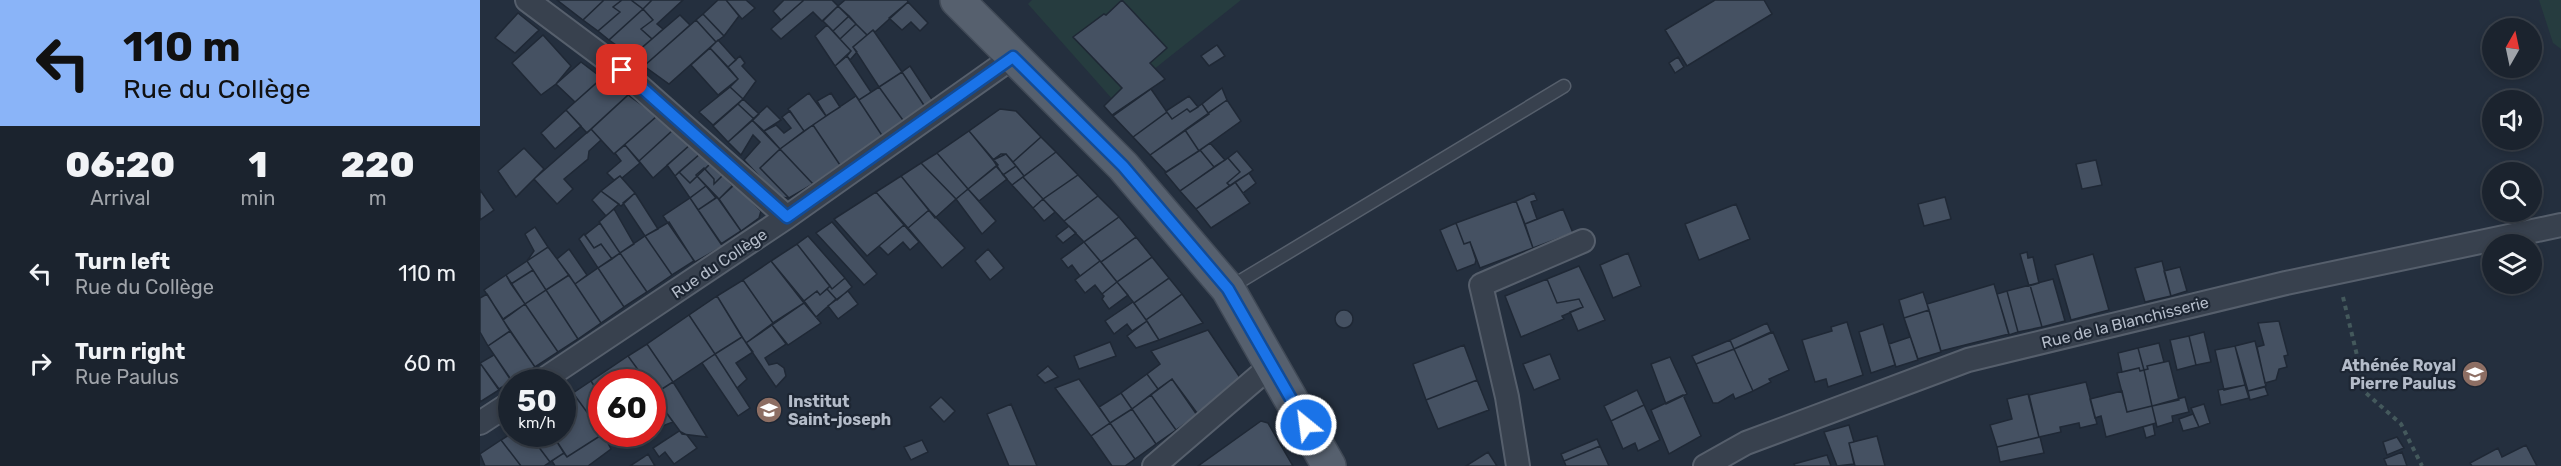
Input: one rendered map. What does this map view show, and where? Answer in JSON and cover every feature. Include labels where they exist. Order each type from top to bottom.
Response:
[{"type":"main road","points":[[957,0],[1123,166],[1228,289],[1273,364],[1329,466]]},
{"type":"street","points":[[526,0],[622,70],[787,217]]},
{"type":"street","name":"Rue du Collège","points":[[559,369],[787,217],[1013,57]]},
{"type":"street","name":"Rue de la Blanchisserie","points":[[1705,466],[1746,443],[1968,360],[2338,272],[2561,225]]},
{"type":"street","points":[[1518,466],[1507,398],[1481,285],[1583,241]]},
{"type":"street","points":[[1154,466],[1273,364]]},
{"type":"street","points":[[480,423],[498,411]]},
{"type":"lane","points":[[1228,289],[1564,86]]},
{"type":"path","points":[[2338,272],[2366,393],[2401,424],[2422,466]]},
{"type":"green space","points":[[1032,0],[1241,0],[1114,101],[1028,4]]},
{"type":"green space","points":[[2539,0],[2561,0],[2561,49],[2553,43]]},
{"type":"building","points":[[557,0],[604,0],[583,20]]},
{"type":"building","points":[[604,0],[622,0],[613,7],[620,12],[598,31],[583,20]]},
{"type":"building","points":[[622,0],[631,0],[643,9],[609,40],[598,31],[620,12],[613,7]]},
{"type":"building","points":[[631,0],[652,0],[643,9]]},
{"type":"building","points":[[652,0],[683,0],[657,24],[663,29],[652,39],[641,29],[653,20],[643,9]]},
{"type":"building","points":[[718,0],[726,0],[739,16],[724,36],[703,14]]},
{"type":"building","points":[[726,0],[746,0],[755,8],[742,19]]},
{"type":"building","points":[[784,0],[804,0],[781,20],[773,11]]},
{"type":"building","points":[[804,0],[832,0],[838,6],[822,21],[813,12],[781,39],[771,29]]},
{"type":"building","points":[[845,0],[907,0],[908,2],[875,32],[873,30],[867,35],[838,6]]},
{"type":"building","points":[[1122,0],[1167,48],[1150,63],[1165,79],[1112,115],[1104,106],[1122,88],[1073,37],[1104,14],[1106,15]]},
{"type":"building","points":[[1715,0],[1764,0],[1772,14],[1687,66],[1665,30]]},
{"type":"building","points":[[908,2],[928,23],[920,31],[911,22],[902,30],[889,18]]},
{"type":"building","points":[[838,6],[849,16],[833,31],[823,21]]},
{"type":"building","points":[[643,9],[653,20],[641,29],[652,39],[632,56],[609,40]]},
{"type":"building","points":[[518,13],[539,30],[515,53],[495,38]]},
{"type":"building","points":[[703,14],[724,36],[716,42],[696,20]]},
{"type":"building","points":[[680,15],[690,25],[644,66],[632,56]]},
{"type":"building","points":[[849,16],[856,24],[840,39],[833,31]]},
{"type":"building","points":[[696,20],[716,42],[669,84],[644,66]]},
{"type":"building","points":[[856,24],[867,35],[853,47],[857,52],[850,60],[847,56],[851,51],[840,39]]},
{"type":"building","points":[[827,25],[851,51],[835,66],[815,36]]},
{"type":"building","points":[[873,30],[902,72],[879,87],[853,47]]},
{"type":"building","points":[[543,35],[571,66],[556,84],[541,95],[512,63]]},
{"type":"building","points":[[718,40],[736,60],[728,67],[710,48]]},
{"type":"building","points":[[1217,45],[1225,56],[1209,66],[1201,56]]},
{"type":"building","points":[[710,48],[738,79],[718,95],[691,65]]},
{"type":"building","points":[[740,56],[745,63],[742,66],[756,81],[743,99],[730,87],[738,79],[728,67]]},
{"type":"building","points":[[847,56],[871,92],[859,100],[835,66]]},
{"type":"building","points":[[1678,57],[1684,67],[1675,73],[1669,63]]},
{"type":"building","points":[[581,62],[602,78],[575,102],[556,84]]},
{"type":"building","points":[[910,66],[933,101],[925,107],[902,72]]},
{"type":"building","points":[[902,72],[926,108],[905,123],[879,87]]},
{"type":"building","points":[[603,77],[628,95],[587,133],[566,110]]},
{"type":"building","points":[[730,87],[743,99],[713,125],[699,112]]},
{"type":"building","points":[[879,87],[905,123],[883,137],[856,96],[859,100]]},
{"type":"building","points":[[1222,88],[1227,100],[1208,113],[1202,104]]},
{"type":"building","points":[[1151,89],[1167,112],[1133,137],[1113,116]]},
{"type":"building","points":[[809,93],[826,116],[804,131],[788,109]]},
{"type":"building","points":[[831,93],[840,107],[826,116],[817,101]]},
{"type":"building","points":[[628,95],[657,116],[614,154],[591,129]]},
{"type":"building","points":[[856,96],[883,137],[840,165],[813,125]]},
{"type":"building","points":[[1189,96],[1198,107],[1190,112],[1187,109],[1172,119],[1166,111]]},
{"type":"building","points":[[743,99],[759,114],[754,119],[738,104]]},
{"type":"building","points":[[1227,100],[1241,121],[1199,151],[1185,130]]},
{"type":"building","points":[[738,104],[754,119],[728,142],[713,126]]},
{"type":"building","points":[[1202,104],[1209,114],[1150,155],[1133,137],[1167,112],[1172,119],[1187,109],[1190,112]]},
{"type":"building","points":[[767,106],[781,120],[764,131],[752,120]]},
{"type":"building","points":[[1000,109],[1016,111],[1041,137],[1013,162],[1006,154],[993,160],[969,131]]},
{"type":"building","points":[[566,110],[581,126],[555,149],[541,133]]},
{"type":"building","points":[[790,111],[804,131],[780,149],[764,131],[776,125],[784,133],[791,128],[782,117]]},
{"type":"building","points":[[657,116],[673,130],[639,161],[625,145],[615,153]]},
{"type":"building","points":[[752,120],[780,149],[760,168],[789,198],[779,197],[744,160],[760,142],[753,135],[741,155],[728,142]]},
{"type":"building","points":[[813,125],[840,165],[813,184],[780,149]]},
{"type":"building","points":[[591,129],[601,140],[589,151],[588,159],[564,179],[573,189],[557,204],[534,179]]},
{"type":"building","points":[[673,130],[692,143],[653,178],[639,161]]},
{"type":"building","points":[[1185,130],[1199,151],[1166,172],[1150,155]]},
{"type":"building","points":[[969,131],[998,165],[968,189],[937,153]]},
{"type":"building","points":[[1041,137],[1056,152],[1024,176],[1013,162]]},
{"type":"building","points":[[1210,143],[1225,160],[1214,167],[1200,150]]},
{"type":"building","points":[[691,144],[701,153],[675,176],[667,165]]},
{"type":"building","points":[[625,145],[640,163],[622,178],[620,176],[614,180],[607,173],[621,161],[615,153]]},
{"type":"building","points":[[524,148],[544,169],[516,197],[498,171]]},
{"type":"building","points":[[780,149],[813,184],[789,198],[760,168]]},
{"type":"building","points":[[1200,150],[1214,167],[1180,191],[1165,173]]},
{"type":"building","points":[[1237,151],[1253,170],[1230,186],[1227,183],[1240,172],[1228,158]]},
{"type":"building","points":[[1056,152],[1078,175],[1043,199],[1023,177]]},
{"type":"building","points":[[701,153],[711,163],[690,183],[679,172]]},
{"type":"building","points":[[937,153],[968,189],[956,199],[921,163]]},
{"type":"building","points":[[1001,154],[1006,154],[1016,166],[1003,175],[993,160]]},
{"type":"building","points":[[1228,158],[1240,172],[1227,183],[1230,186],[1196,209],[1180,191]]},
{"type":"building","points":[[2096,160],[2102,185],[2082,189],[2076,164]]},
{"type":"building","points":[[711,163],[723,175],[714,184],[714,179],[705,169]]},
{"type":"building","points":[[921,163],[956,199],[935,218],[901,176]]},
{"type":"building","points":[[996,166],[1007,179],[979,201],[968,189]]},
{"type":"building","points":[[1016,166],[1024,176],[1012,185],[1003,175]]},
{"type":"building","points":[[704,168],[714,179],[714,184],[723,175],[733,186],[719,199],[696,175]]},
{"type":"building","points":[[679,172],[690,183],[697,176],[706,186],[690,198],[675,176]]},
{"type":"building","points":[[1249,173],[1256,183],[1243,193],[1235,182]]},
{"type":"building","points":[[1078,175],[1098,196],[1064,221],[1043,199]]},
{"type":"building","points":[[620,176],[635,193],[621,206],[601,191]]},
{"type":"building","points":[[901,176],[929,210],[908,228],[876,192]]},
{"type":"building","points":[[1023,177],[1043,199],[1033,208],[1012,185]]},
{"type":"building","points":[[1235,182],[1250,203],[1211,228],[1196,209]]},
{"type":"building","points":[[734,184],[761,211],[759,218],[741,231],[719,199]]},
{"type":"building","points":[[706,186],[716,198],[698,210],[690,198]]},
{"type":"building","points":[[968,189],[996,221],[982,234],[956,199]]},
{"type":"building","points":[[480,190],[494,210],[480,220]]},
{"type":"building","points":[[601,191],[619,204],[606,216],[592,200]]},
{"type":"building","points":[[876,192],[904,225],[867,256],[834,219]]},
{"type":"building","points":[[635,193],[658,229],[645,236],[623,203]]},
{"type":"building","points":[[1534,193],[1537,200],[1531,202],[1537,219],[1525,224],[1516,201]]},
{"type":"building","points":[[1098,196],[1119,217],[1084,242],[1064,221]]},
{"type":"building","points":[[717,197],[741,231],[721,244],[698,210]]},
{"type":"building","points":[[1945,197],[1951,219],[1924,226],[1918,204]]},
{"type":"building","points":[[690,198],[723,246],[695,262],[663,216]]},
{"type":"building","points":[[1043,199],[1055,212],[1044,221],[1033,208]]},
{"type":"building","points":[[1516,201],[1533,248],[1480,268],[1470,242],[1464,244],[1456,223]]},
{"type":"building","points":[[1736,204],[1750,239],[1699,260],[1685,224]]},
{"type":"building","points":[[614,209],[634,244],[620,253],[599,222]]},
{"type":"building","points":[[1563,209],[1573,233],[1533,248],[1525,224]]},
{"type":"building","points":[[929,210],[965,248],[942,268],[908,228]]},
{"type":"building","points":[[1119,217],[1136,237],[1101,262],[1084,242]]},
{"type":"building","points":[[669,222],[694,261],[672,275],[645,236]]},
{"type":"building","points":[[832,222],[877,274],[864,285],[816,233]]},
{"type":"building","points":[[600,223],[620,253],[612,259],[601,244],[594,248],[585,235]]},
{"type":"building","points":[[1456,223],[1464,244],[1470,242],[1476,260],[1475,264],[1457,271],[1440,230]]},
{"type":"building","points":[[904,225],[919,242],[910,250],[903,242],[888,255],[879,246]]},
{"type":"building","points":[[1069,226],[1076,233],[1063,243],[1056,236]]},
{"type":"building","points":[[535,227],[548,247],[527,261],[534,251],[525,234]]},
{"type":"building","points":[[584,234],[594,248],[601,244],[612,259],[598,268],[579,239]]},
{"type":"building","points":[[645,236],[672,275],[647,292],[620,253]]},
{"type":"building","points":[[808,236],[845,278],[832,289],[797,244]]},
{"type":"building","points":[[1136,237],[1152,257],[1117,282],[1101,262]]},
{"type":"building","points":[[1084,242],[1100,261],[1080,276],[1072,265],[1068,268],[1061,259]]},
{"type":"building","points":[[797,244],[830,286],[820,295],[817,291],[804,301],[771,261]]},
{"type":"building","points":[[548,247],[569,275],[546,290],[527,261]]},
{"type":"building","points":[[569,249],[587,275],[575,284],[557,259]]},
{"type":"building","points":[[988,249],[1004,268],[990,280],[975,261]]},
{"type":"building","points":[[2027,252],[2028,258],[2033,257],[2039,283],[2029,286],[2020,254]]},
{"type":"building","points":[[620,253],[647,292],[624,307],[598,268]]},
{"type":"building","points":[[1628,253],[1641,286],[1613,298],[1600,265]]},
{"type":"building","points":[[2093,254],[2109,310],[2071,320],[2055,265]]},
{"type":"building","points":[[1152,257],[1169,278],[1134,303],[1117,282]]},
{"type":"building","points":[[527,261],[533,270],[511,284],[506,275]]},
{"type":"building","points":[[771,261],[804,303],[773,323],[743,280]]},
{"type":"building","points":[[1100,261],[1117,282],[1102,294],[1095,285],[1085,293],[1075,280]]},
{"type":"building","points":[[2162,261],[2171,296],[2145,302],[2135,268]]},
{"type":"building","points":[[1579,266],[1605,320],[1578,331],[1570,312],[1583,307],[1579,299],[1557,303],[1547,279]]},
{"type":"building","points":[[2180,267],[2187,291],[2171,296],[2164,271]]},
{"type":"building","points":[[598,268],[624,307],[601,323],[575,284]]},
{"type":"building","points":[[533,270],[546,290],[525,304],[511,284]]},
{"type":"building","points":[[506,275],[525,304],[503,319],[484,290]]},
{"type":"building","points":[[569,275],[601,323],[578,339],[546,290]]},
{"type":"building","points":[[845,278],[852,287],[837,300],[827,289],[830,286],[832,289]]},
{"type":"building","points":[[1169,278],[1182,294],[1146,320],[1134,303]]},
{"type":"building","points":[[1547,279],[1557,303],[1579,299],[1583,307],[1562,316],[1564,319],[1521,337],[1505,296]]},
{"type":"building","points":[[2053,279],[2065,321],[2042,327],[2030,285]]},
{"type":"building","points":[[743,280],[773,323],[746,343],[717,296]]},
{"type":"building","points":[[1117,282],[1128,295],[1109,309],[1102,299],[1104,296],[1102,294]]},
{"type":"building","points":[[1994,284],[2009,334],[1941,351],[1927,304]]},
{"type":"building","points":[[2030,285],[2042,327],[2018,332],[2007,291]]},
{"type":"building","points":[[827,289],[836,299],[816,317],[804,301],[817,291],[820,295]]},
{"type":"building","points":[[546,290],[578,339],[558,352],[525,304]]},
{"type":"building","points":[[848,291],[858,304],[838,319],[828,306]]},
{"type":"building","points":[[2007,291],[2018,332],[2009,335],[1997,294]]},
{"type":"building","points":[[1923,292],[1929,310],[1904,318],[1899,300]]},
{"type":"building","points":[[487,294],[510,331],[488,346],[480,332],[480,298]]},
{"type":"building","points":[[1182,294],[1203,323],[1159,340],[1146,320]]},
{"type":"building","points":[[717,296],[742,337],[715,354],[689,315]]},
{"type":"building","points":[[1133,302],[1147,321],[1132,331],[1127,324],[1114,334],[1105,321]]},
{"type":"building","points":[[804,303],[821,323],[788,345],[772,325]]},
{"type":"building","points":[[525,304],[558,352],[535,367],[503,320]]},
{"type":"building","points":[[1344,310],[1350,313],[1353,319],[1350,325],[1344,328],[1338,325],[1335,319],[1338,313]]},
{"type":"building","points":[[1929,310],[1941,352],[1918,359],[1904,318]]},
{"type":"building","points":[[689,315],[715,354],[673,382],[647,344]]},
{"type":"building","points":[[1904,318],[1918,360],[1896,367],[1889,344],[1910,337]]},
{"type":"building","points":[[1147,321],[1159,340],[1136,348],[1127,336]]},
{"type":"building","points":[[2279,321],[2288,355],[2284,356],[2287,367],[2279,369],[2276,380],[2265,383],[2257,347],[2264,345],[2258,323]]},
{"type":"building","points":[[1847,322],[1863,375],[1828,387],[1826,379],[1815,382],[1802,340],[1832,331],[1831,327]]},
{"type":"building","points":[[1767,323],[1771,332],[1734,349],[1730,340]]},
{"type":"building","points":[[1883,324],[1895,365],[1871,373],[1859,332]]},
{"type":"building","points":[[772,325],[786,344],[765,358],[769,365],[777,363],[784,368],[786,376],[776,387],[746,343]]},
{"type":"building","points":[[1208,330],[1239,376],[1236,387],[1197,413],[1172,379],[1158,389],[1147,374],[1160,364],[1151,351]]},
{"type":"building","points":[[510,331],[535,367],[532,369],[503,369],[488,346]]},
{"type":"building","points":[[1773,332],[1789,370],[1769,379],[1771,382],[1753,391],[1734,349]]},
{"type":"building","points":[[2204,332],[2211,362],[2196,365],[2189,336]]},
{"type":"building","points":[[2189,336],[2196,365],[2177,370],[2170,340]]},
{"type":"building","points":[[742,337],[753,352],[736,363],[747,379],[737,388],[715,354]]},
{"type":"building","points":[[1730,340],[1734,349],[1696,364],[1692,356]]},
{"type":"building","points":[[2255,341],[2266,386],[2248,391],[2235,346]]},
{"type":"building","points":[[1110,342],[1116,356],[1079,369],[1074,356]]},
{"type":"building","points":[[2159,343],[2164,362],[2147,366],[2148,369],[2144,370],[2138,348]]},
{"type":"building","points":[[647,344],[664,369],[638,369],[628,356]]},
{"type":"building","points":[[1464,345],[1477,380],[1426,400],[1413,364]]},
{"type":"building","points":[[488,346],[504,369],[498,369],[498,388],[480,363],[494,355]]},
{"type":"building","points":[[2235,346],[2245,385],[2224,390],[2215,350]]},
{"type":"building","points":[[2138,348],[2144,370],[2140,371],[2139,368],[2122,372],[2118,353]]},
{"type":"building","points":[[1734,349],[1753,391],[1735,399],[1733,394],[1718,403],[1713,403],[1696,364]]},
{"type":"building","points":[[715,354],[750,408],[738,416],[702,363]]},
{"type":"building","points":[[1550,354],[1560,379],[1534,390],[1523,364]]},
{"type":"building","points":[[628,356],[638,369],[609,369]]},
{"type":"building","points":[[1670,357],[1687,394],[1666,404],[1651,364]]},
{"type":"building","points":[[2169,361],[2179,400],[2152,406],[2144,370],[2148,369],[2147,366]]},
{"type":"building","points":[[480,363],[498,391],[480,402]]},
{"type":"building","points":[[1048,366],[1058,377],[1045,383],[1037,375]]},
{"type":"building","points":[[2139,368],[2140,371],[2144,370],[2152,406],[2127,412],[2117,373]]},
{"type":"building","points":[[666,372],[673,382],[666,386]]},
{"type":"building","points":[[1147,374],[1158,389],[1132,409],[1121,393]]},
{"type":"building","points":[[1079,379],[1110,423],[1091,436],[1055,388]]},
{"type":"building","points":[[1172,379],[1197,415],[1176,430],[1151,395]]},
{"type":"building","points":[[1477,380],[1489,410],[1438,429],[1426,400]]},
{"type":"building","points":[[673,382],[707,437],[682,434],[666,412],[666,386]]},
{"type":"building","points":[[2086,382],[2097,424],[2080,428],[2079,423],[2060,427],[2061,432],[2039,437],[2029,395]]},
{"type":"building","points":[[588,383],[588,414],[576,397],[576,391]]},
{"type":"building","points":[[2245,385],[2249,398],[2221,405],[2218,390]]},
{"type":"building","points":[[2265,387],[2268,395],[2250,400],[2248,391]]},
{"type":"building","points":[[1637,390],[1644,405],[1611,421],[1604,406]]},
{"type":"building","points":[[2122,391],[2127,412],[2152,406],[2156,423],[2106,437],[2101,416],[2095,418],[2090,399]]},
{"type":"building","points":[[1121,393],[1132,409],[1110,423],[1099,407]]},
{"type":"building","points":[[2028,394],[2039,437],[1997,447],[1990,425],[2012,419],[2007,399]]},
{"type":"building","points":[[1151,395],[1176,430],[1156,444],[1132,409]]},
{"type":"building","points":[[1683,395],[1701,436],[1669,454],[1651,410]]},
{"type":"building","points":[[576,397],[588,414],[588,444],[567,457],[560,447],[576,447]]},
{"type":"building","points":[[941,397],[955,411],[944,422],[930,407]]},
{"type":"building","points":[[2185,397],[2189,412],[2172,416],[2173,422],[2157,427],[2152,406]]},
{"type":"building","points":[[1011,404],[1037,466],[1009,466],[987,414]]},
{"type":"building","points":[[2204,404],[2210,423],[2199,427],[2191,408]]},
{"type":"building","points":[[1644,405],[1660,440],[1638,451],[1635,443],[1623,449],[1611,421]]},
{"type":"building","points":[[1132,409],[1156,444],[1135,459],[1110,423]]},
{"type":"building","points":[[666,412],[673,422],[666,425]]},
{"type":"building","points":[[2193,414],[2199,427],[2183,431],[2179,419]]},
{"type":"building","points":[[1261,421],[1268,423],[1293,466],[1198,466]]},
{"type":"building","points":[[1110,423],[1135,459],[1125,466],[1112,466],[1091,436]]},
{"type":"building","points":[[2153,424],[2155,435],[2146,438],[2143,427]]},
{"type":"building","points":[[1849,425],[1854,442],[1849,443],[1854,464],[1837,466],[1824,432]]},
{"type":"building","points":[[679,431],[687,435],[697,448],[674,464],[665,452],[659,457],[653,448],[666,447],[666,440]]},
{"type":"building","points":[[1877,436],[1885,466],[1855,466],[1849,443]]},
{"type":"building","points":[[2040,437],[2044,453],[2000,462],[1997,447]]},
{"type":"building","points":[[2397,437],[2404,448],[2387,455],[2383,442]]},
{"type":"building","points":[[1597,439],[1600,446],[1564,461],[1561,454]]},
{"type":"building","points":[[922,440],[928,452],[911,460],[904,447]]},
{"type":"building","points":[[498,442],[498,447],[506,447],[521,466],[485,466],[480,454]]},
{"type":"building","points":[[588,444],[588,447],[610,447],[611,449],[588,466],[555,466],[552,461],[564,453],[567,457]]},
{"type":"building","points":[[2526,445],[2537,466],[2472,466],[2470,463],[2498,448],[2502,457]]},
{"type":"building","points":[[1600,446],[1609,466],[1566,466],[1564,461]]},
{"type":"building","points":[[506,447],[539,447],[550,462],[544,466],[521,466]]},
{"type":"building","points":[[539,447],[560,447],[564,453],[550,462]]},
{"type":"building","points":[[1488,452],[1497,466],[1466,466]]},
{"type":"building","points":[[2402,452],[2407,466],[2387,466],[2384,459]]},
{"type":"building","points":[[648,454],[655,466],[630,466],[644,457]]},
{"type":"building","points":[[1827,455],[1831,466],[1795,466],[1794,464]]},
{"type":"place","name":"Athénée Royal Pierre Paulus","points":[[2475,374]]},
{"type":"place","name":"Institut Saint-joseph","points":[[769,410]]},
{"type":"route","points":[[622,70],[787,217],[1013,57],[1123,166],[1228,289],[1306,425]]}]
